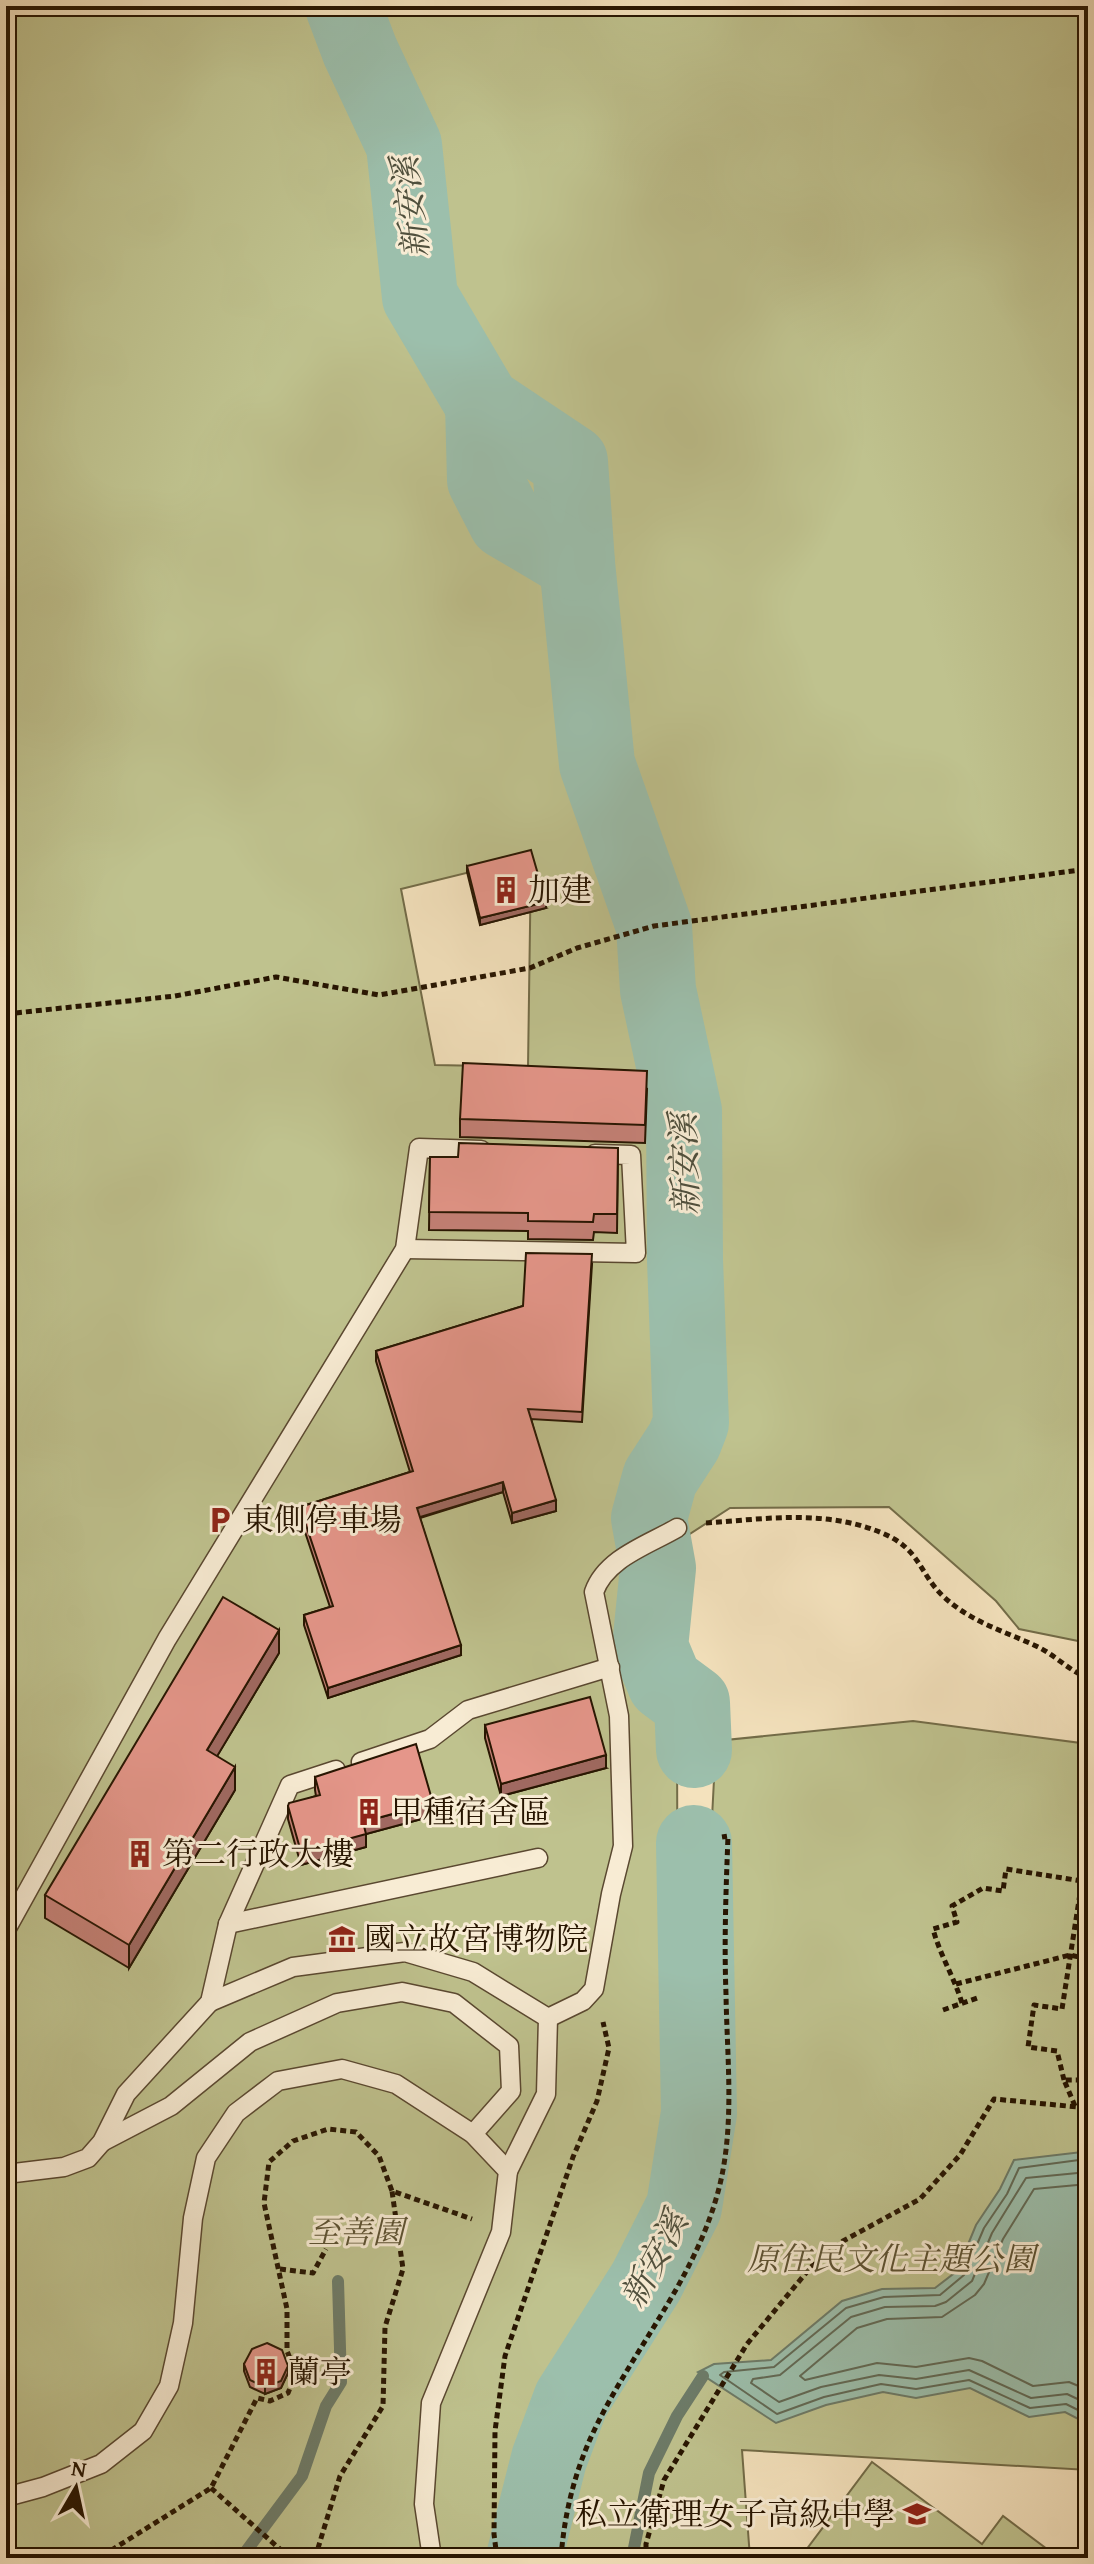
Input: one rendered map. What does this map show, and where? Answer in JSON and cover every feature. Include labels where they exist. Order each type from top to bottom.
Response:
[{"type":"lane","points":[[6,1930],[167,1639],[405,1249],[419,1148],[495,1150]]},
{"type":"lane","points":[[405,1249],[636,1253],[631,1155],[571,1153]]},
{"type":"lane","points":[[548,2018],[583,2001],[594,1989],[623,1846],[619,1716],[594,1592],[598,1580],[608,1568],[677,1528]]},
{"type":"lane","points":[[210,2002],[228,1924],[290,1785],[430,1739],[468,1710],[610,1667]]},
{"type":"lane","points":[[228,1924],[538,1858]]},
{"type":"lane","points":[[6,2174],[64,2167],[88,2158],[102,2142],[126,2094],[210,2002],[293,1967],[405,1952],[473,1972],[548,2018]]},
{"type":"lane","points":[[102,2142],[171,2106],[250,2042],[337,2003],[402,1992],[454,2003],[509,2046],[511,2091],[473,2134]]},
{"type":"lane","points":[[432,2558],[424,2504],[431,2403],[501,2232],[508,2171],[546,2094],[548,2018]]},
{"type":"lane","points":[[6,2497],[43,2487],[101,2464],[143,2431],[169,2386],[183,2323],[193,2218],[206,2158],[236,2113],[278,2081],[342,2069],[396,2084],[473,2134],[508,2171]]},
{"type":"path","points":[[6,1014],[175,996],[276,977],[379,995],[530,968],[577,948],[654,926],[1088,869]]},
{"type":"path","points":[[677,1528],[811,1516],[848,1522],[884,1533],[915,1554],[943,1597],[982,1624],[1038,1647],[1088,1678]]},
{"type":"path","points":[[561,2558],[563,2530],[574,2482],[591,2436],[700,2244],[716,2202],[725,2165],[729,2112],[724,1940],[728,1836],[722,1837]]},
{"type":"path","points":[[962,2003],[956,1984],[941,1958],[933,1929],[957,1922],[952,1906],[983,1888],[1003,1891],[1006,1869],[1082,1881],[1062,2009],[1034,2005],[1028,2047],[1057,2051],[1075,2106]]},
{"type":"path","points":[[956,1984],[1070,1955],[1088,1959]]},
{"type":"path","points":[[943,2010],[980,1997]]},
{"type":"path","points":[[497,2558],[494,2534],[495,2431],[505,2356],[573,2157],[597,2101],[609,2048],[600,2014],[583,2001]]},
{"type":"path","points":[[1064,2080],[1088,2080]]},
{"type":"path","points":[[646,2558],[646,2544],[664,2480],[747,2344],[811,2267],[843,2241],[920,2199],[960,2155],[994,2099],[1088,2108]]},
{"type":"path","points":[[105,2558],[110,2551],[211,2488],[257,2398],[270,2401],[288,2393],[296,2373],[287,2351],[287,2309],[264,2203],[269,2162],[293,2141],[328,2129],[356,2132],[379,2156],[392,2191],[403,2269],[385,2327],[383,2406],[340,2476],[315,2558]]},
{"type":"path","points":[[392,2191],[474,2220]]},
{"type":"path","points":[[280,2269],[313,2273],[326,2249]]},
{"type":"path","points":[[211,2488],[290,2558]]},
{"type":"green space","name":"至善園","points":[[6,6],[1088,6],[1088,1643],[1019,1629],[996,1601],[889,1507],[730,1508],[631,1572],[635,1688],[677,1729],[678,2089],[660,2194],[555,2375],[506,2528],[511,2558],[6,2558]],"holes":[[[531,857],[528,1067],[435,1065],[401,889]]]},
{"type":"green space","name":"原住民文化主題公園","points":[[913,1721],[1088,1744],[1088,2470],[742,2450],[750,2558],[547,2558],[567,2457],[609,2370],[696,2231],[716,2126],[708,1895],[716,1741]]},
{"type":"green space","points":[[872,2462],[982,2544],[1003,2516],[1059,2558],[800,2558]]},
{"type":"water","points":[[1082,2152],[1088,2155],[1088,2424],[1065,2412],[1029,2417],[970,2388],[916,2398],[883,2392],[826,2405],[776,2423],[698,2372],[714,2364],[771,2360],[842,2301],[882,2289],[935,2288],[957,2271],[976,2225],[1000,2189],[1014,2160]]},
{"type":"building","name":"加建","points":[[531,850],[546,902],[480,918],[467,866]]},
{"type":"building","points":[[463,1063],[647,1071],[645,1125],[460,1119]]},
{"type":"building","points":[[459,1143],[618,1148],[617,1214],[594,1214],[593,1222],[528,1221],[528,1213],[429,1212],[430,1157],[458,1157]]},
{"type":"building","points":[[526,1253],[592,1254],[582,1412],[528,1409],[556,1500],[512,1513],[503,1482],[417,1508],[461,1645],[328,1688],[304,1615],[333,1606],[300,1507],[413,1471],[376,1351],[523,1306]]},
{"type":"building","name":"第二行政大樓","points":[[223,1597],[279,1630],[207,1750],[235,1767],[129,1945],[45,1895]]},
{"type":"building","name":"甲種宿舍區","points":[[590,1697],[606,1755],[501,1784],[485,1725]]},
{"type":"building","name":"甲種宿舍區","points":[[416,1744],[433,1803],[363,1822],[366,1834],[301,1852],[288,1806],[289,1803],[320,1795],[315,1777]]},
{"type":"building","name":"蘭亭","points":[[267,2343],[282,2350],[288,2366],[281,2381],[265,2387],[250,2380],[244,2364],[252,2349]]},
{"type":"waterway","name":"新安溪","points":[[343,6],[360,51],[404,145],[420,297],[483,404],[570,462],[597,764],[654,926],[658,990],[684,1111],[691,1423],[684,1441],[660,1478],[649,1518],[658,1568],[650,1647],[665,1683],[692,1703],[694,1750]]},
{"type":"waterway","name":"新安溪","points":[[483,404],[485,480],[506,521],[577,563]]},
{"type":"waterway","name":"新安溪","points":[[524,2558],[549,2459],[571,2400],[646,2282],[684,2207],[699,2113],[694,1843]]},
{"type":"waterway","points":[[241,2558],[302,2476],[326,2406],[341,2382],[338,2281]]},
{"type":"waterway","points":[[632,2558],[649,2473],[677,2416],[703,2376]]},
{"type":"place","name":"加建","points":[[506,890]]},
{"type":"place","name":"東側停車場","points":[[220,1520]]},
{"type":"place","name":"甲種宿舍區","points":[[369,1812]]},
{"type":"place","name":"第二行政大樓","points":[[140,1854]]},
{"type":"place","name":"國立故宮博物院","points":[[342,1939]]},
{"type":"place","name":"蘭亭","points":[[266,2372]]},
{"type":"place","name":"私立衛理女子高級中學","points":[[917,2514]]}]
